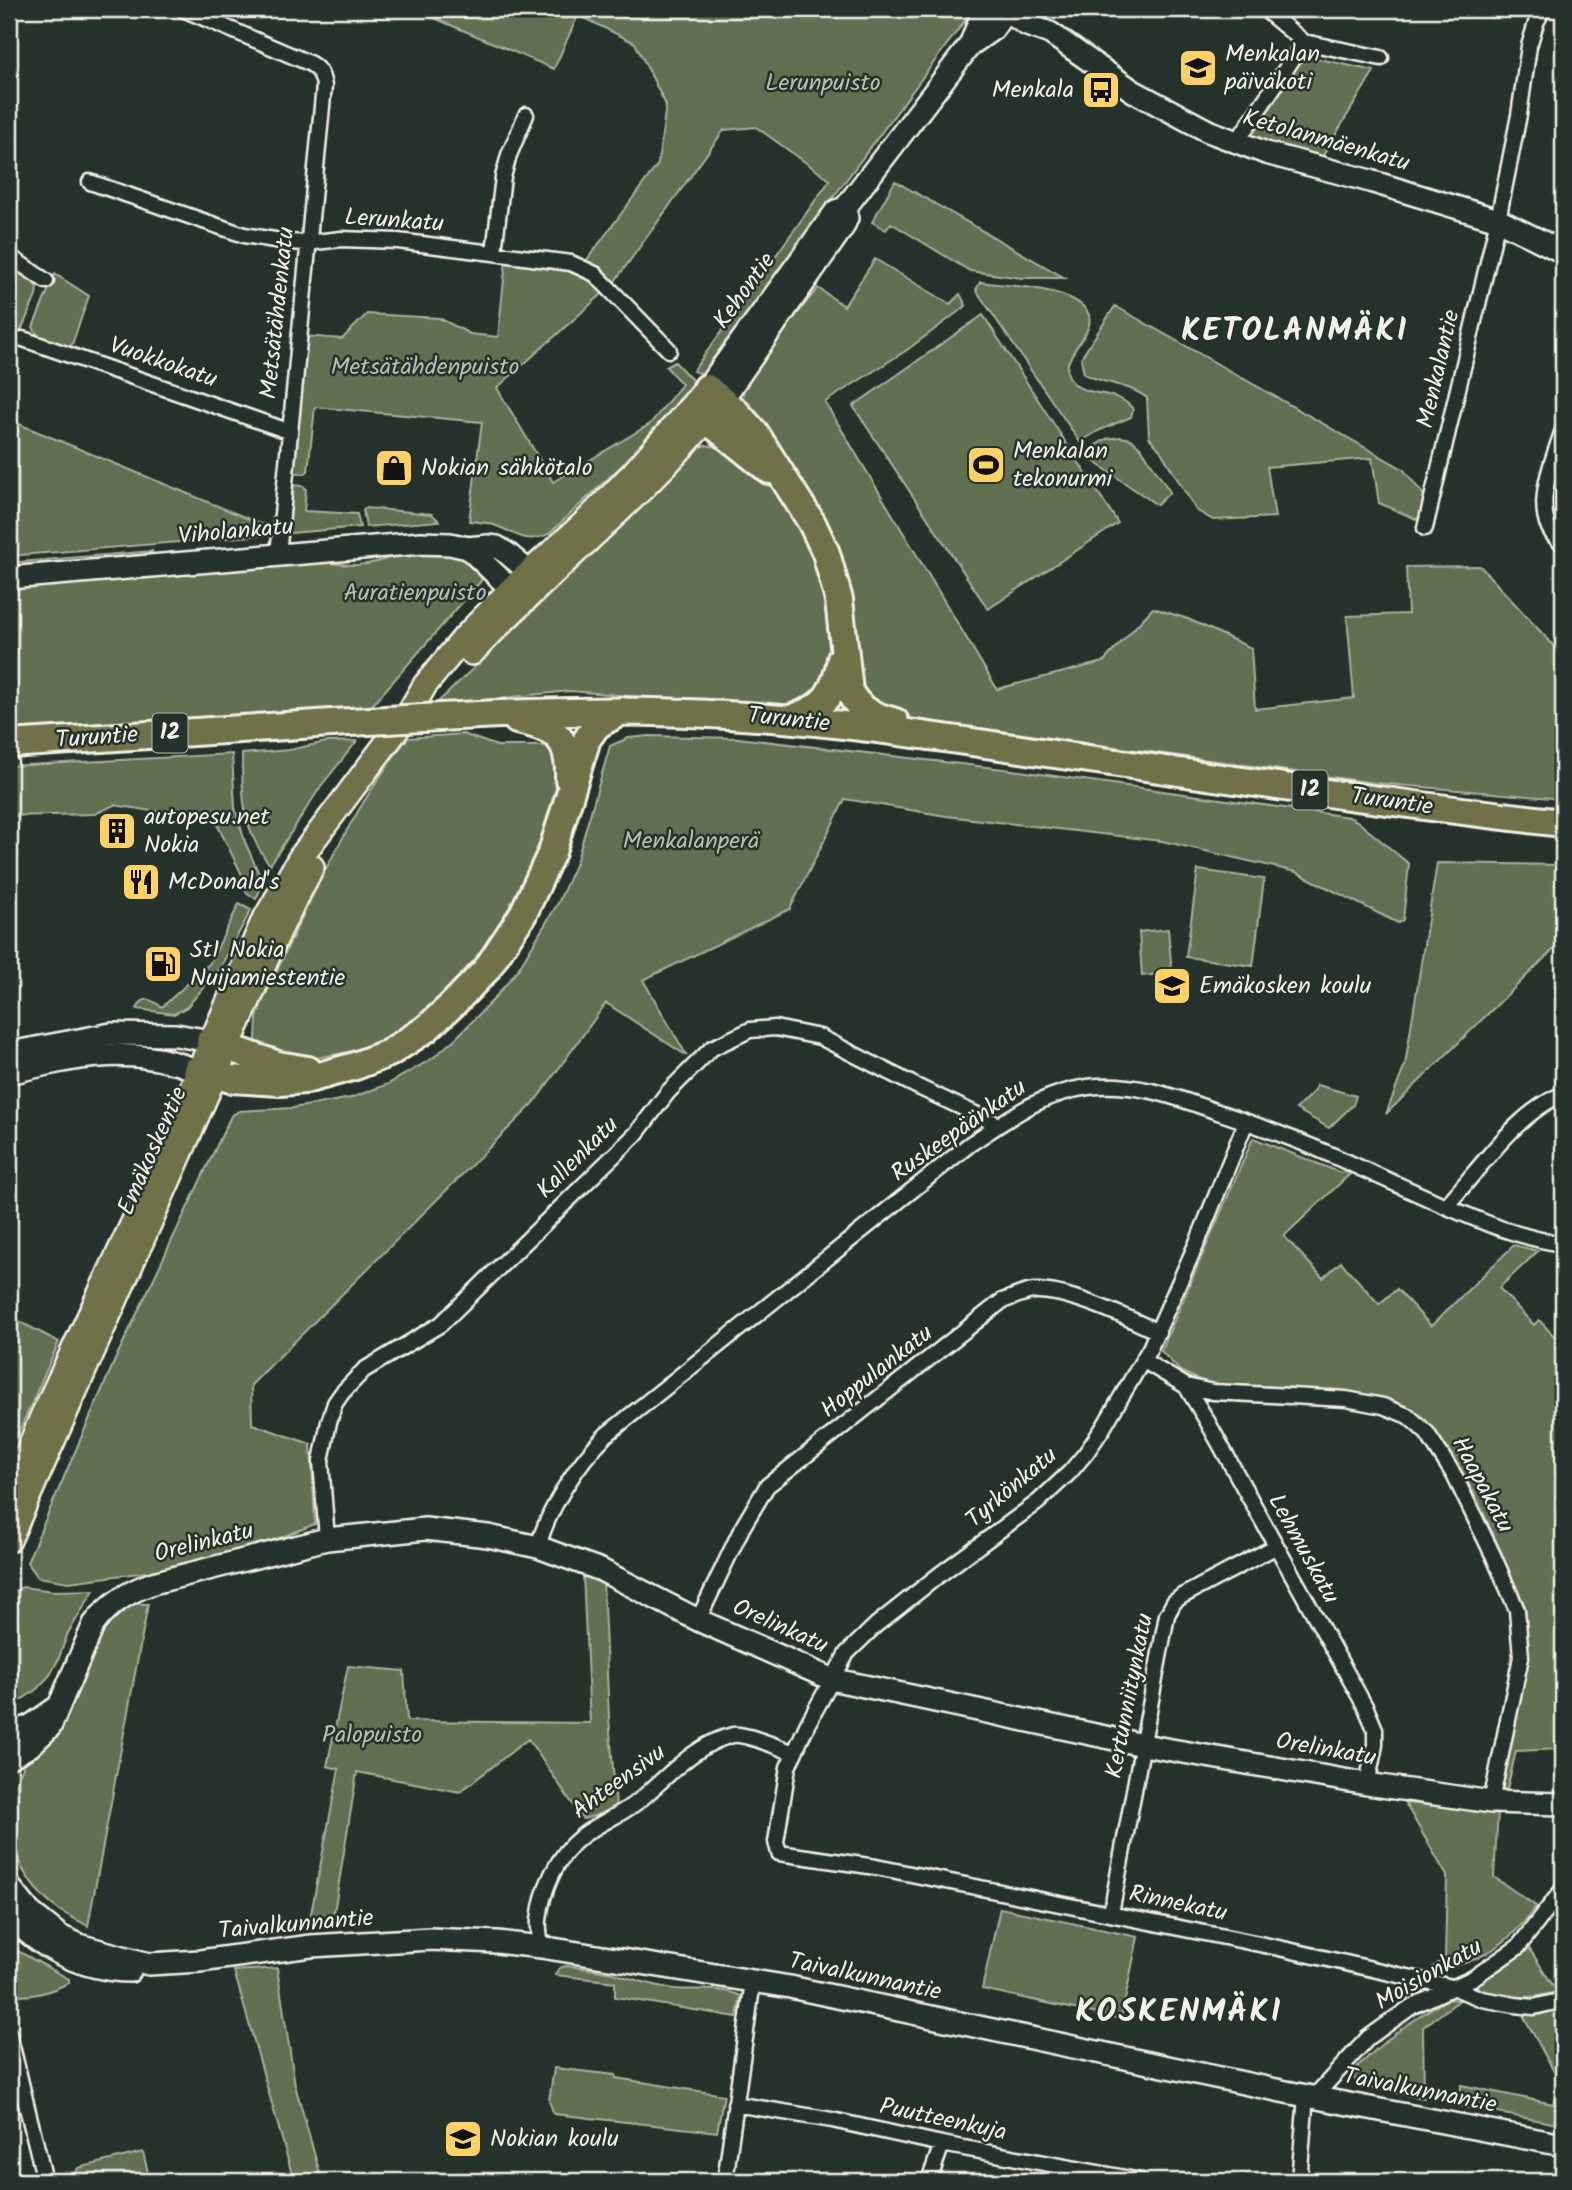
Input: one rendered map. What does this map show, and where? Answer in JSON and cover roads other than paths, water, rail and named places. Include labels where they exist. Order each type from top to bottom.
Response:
[{"type":"highway","points":[[706,404],[789,486],[812,523],[834,578],[842,622],[849,691],[854,701],[878,717],[950,739]]},
{"type":"highway","points":[[790,719],[815,709],[830,694],[839,673],[843,650]]},
{"type":"highway","points":[[207,1073],[231,1079],[280,1082],[305,1080],[389,1053],[408,1042],[452,1006],[485,970],[523,914],[539,884],[556,842],[580,758],[592,732],[606,719],[624,711]]},
{"type":"highway","name":"Turuntie","points":[[9,744],[489,714],[624,711],[727,715],[790,719],[950,739],[1449,810],[1563,823]]},
{"type":"highway","points":[[489,714],[539,725],[549,729],[562,740],[568,758],[567,805]]},
{"type":"highway","points":[[219,1044],[278,1065],[331,1072]]},
{"type":"main road","name":"Ketolanmäenkatu","points":[[1001,9],[1027,25],[1050,33],[1133,91],[1195,125],[1236,143],[1370,180],[1498,220],[1563,252]]},
{"type":"main road","name":"Kehontie","points":[[706,404],[843,227],[847,218],[845,208],[970,46],[993,29],[1001,9]]},
{"type":"main road","name":"Ketolanmäenkatu","points":[[1031,9],[1050,33]]},
{"type":"main road","name":"Emäkoskentie","points":[[9,1541],[219,1044],[353,786],[407,716],[425,685],[464,638],[527,586],[633,472],[706,404]]},
{"type":"main road","name":"Viholankatu","points":[[9,578],[278,555],[450,544],[468,548],[497,547],[508,554],[527,586]]},
{"type":"main road","points":[[9,1053],[111,1034],[176,1035],[219,1044]]},
{"type":"main road","points":[[9,1073],[112,1054],[156,1057],[207,1073]]},
{"type":"main road","name":"Emäkoskentie","points":[[9,1497],[42,1417],[207,1073]]},
{"type":"main road","name":"Orelinkatu","points":[[9,1758],[43,1736],[50,1727],[94,1625],[109,1607],[125,1594],[153,1583],[327,1539],[425,1529],[488,1536],[538,1547],[601,1570],[698,1620],[831,1679],[1143,1745],[1367,1784],[1491,1802],[1563,1804]]},
{"type":"main road","points":[[9,1732],[29,1727],[58,1707]]},
{"type":"main road","name":"Taivalkunnantie","points":[[9,1886],[16,1922],[82,1946],[149,1964],[200,1961],[312,1946],[430,1939],[541,1947],[753,1981],[1310,2096],[1563,2145]]},
{"type":"street","name":"Metsätähdenkatu","points":[[183,9],[309,63],[323,76],[278,555]]},
{"type":"street","points":[[1264,9],[1304,42],[1381,58]]},
{"type":"street","name":"Menkalantie","points":[[1425,528],[1498,220],[1530,46],[1543,9]]},
{"type":"street","points":[[1236,143],[1304,42]]},
{"type":"street","points":[[494,252],[503,177],[526,115]]},
{"type":"street","name":"Lerunkatu","points":[[90,182],[244,235],[307,243],[341,239],[398,241],[562,261],[584,267],[669,350]]},
{"type":"street","points":[[9,256],[47,281]]},
{"type":"street","name":"Vuokkokatu","points":[[23,339],[288,431]]},
{"type":"street","points":[[1563,430],[1548,477],[1545,501],[1546,524],[1563,544]]},
{"type":"street","name":"Kallenkatu","points":[[327,1539],[321,1461],[329,1422],[335,1403],[342,1393],[364,1370],[441,1324],[636,1134],[668,1092],[712,1048],[750,1030],[775,1028],[820,1037],[999,1125]]},
{"type":"street","name":"Ruskeepäänkatu","points":[[538,1547],[541,1533],[576,1471],[593,1447],[606,1435],[970,1144],[1029,1104],[1047,1097],[1086,1087],[1148,1090],[1246,1122],[1314,1148],[1514,1234],[1563,1244]]},
{"type":"street","points":[[1446,1206],[1530,1115],[1563,1094]]},
{"type":"street","name":"Tyrkönkatu","points":[[779,1853],[776,1842],[784,1782],[794,1753],[847,1653],[876,1625],[939,1574],[1038,1502],[1087,1453],[1144,1362],[1199,1238],[1246,1122]]},
{"type":"street","name":"Hoppulankatu","points":[[698,1620],[742,1528],[767,1486],[1002,1301],[1031,1291],[1054,1291],[1158,1332]]},
{"type":"street","name":"Lehmuskatu","points":[[1144,1362],[1186,1386],[1366,1708],[1375,1729],[1375,1745],[1367,1784]]},
{"type":"street","name":"Haapakatu","points":[[1186,1386],[1213,1392],[1346,1399],[1383,1406],[1408,1416],[1427,1433],[1454,1475],[1517,1609],[1521,1657],[1491,1802]]},
{"type":"street","name":"Kertunniitynkatu","points":[[1111,1913],[1167,1615],[1174,1602],[1275,1547]]},
{"type":"street","name":"Ahteensivu","points":[[541,1947],[539,1922],[545,1892],[553,1873],[581,1837],[634,1804],[700,1749],[735,1734],[794,1753]]},
{"type":"street","name":"Rinnekatu","points":[[779,1853],[876,1867],[1111,1913],[1364,1966],[1452,1987],[1482,1999],[1515,2006],[1534,2007],[1563,2000]]},
{"type":"street","name":"Moisionkatu","points":[[1310,2096],[1368,2038],[1411,2007],[1473,1978],[1518,1947],[1563,1889]]},
{"type":"street","points":[[725,2181],[753,1981]]},
{"type":"street","points":[[9,2034],[45,2181]]},
{"type":"street","points":[[1299,2181],[1310,2096]]},
{"type":"street","name":"Puutteenkuja","points":[[735,2104],[832,2120],[942,2144],[1142,2181]]},
{"type":"street","points":[[929,2181],[942,2144]]},
{"type":"place","name":"Menkalan päiväkoti","points":[[1198,68]]},
{"type":"place","name":"Menkala","points":[[1101,90]]},
{"type":"place","name":"Menkalan tekonurmi","points":[[986,465]]},
{"type":"place","name":"Nokian sähkötalo","points":[[394,468]]},
{"type":"place","name":"autopesu.net Nokia","points":[[117,831]]},
{"type":"place","name":"McDonald's","points":[[141,882]]},
{"type":"place","name":"St1 Nokia Nuijamiestentie","points":[[163,964]]},
{"type":"place","name":"Emäkosken koulu","points":[[1172,986]]},
{"type":"place","name":"Nokian koulu","points":[[463,2139]]},
{"type":"district","name":"KETOLANMÄKI","points":[[1295,331]]},
{"type":"district","name":"KOSKENMÄKI","points":[[1179,2012]]},
{"type":"park label","name":"Lerunpuisto","points":[[823,83]]},
{"type":"park label","name":"Metsätähdenpuisto","points":[[425,367]]},
{"type":"park label","name":"Auratienpuisto","points":[[415,593]]},
{"type":"park label","name":"Menkalanperä","points":[[691,841]]},
{"type":"park label","name":"Palopuisto","points":[[372,1735]]}]
